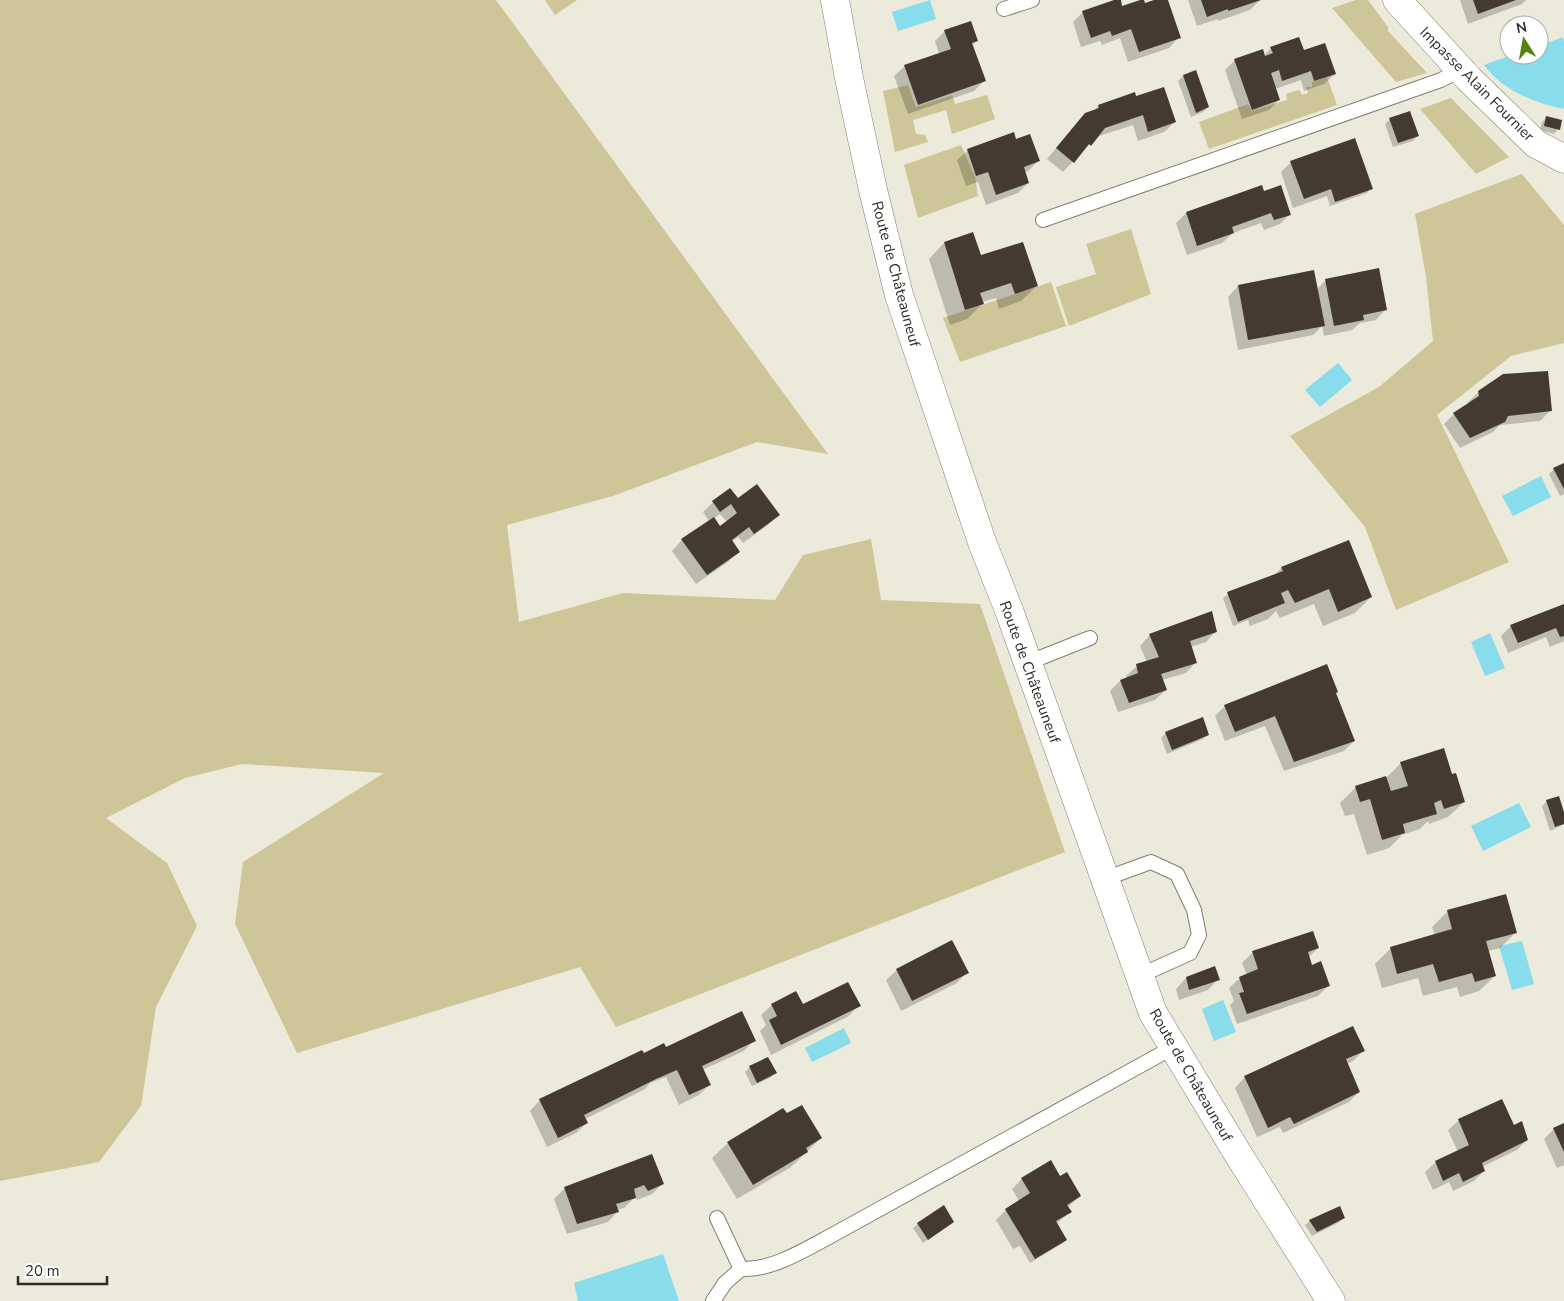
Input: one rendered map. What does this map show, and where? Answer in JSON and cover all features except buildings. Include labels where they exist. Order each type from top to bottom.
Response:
[{"type":"main road","name":"Route de Châteauneuf","points":[[835,0],[849,78],[873,190],[899,295],[967,498],[1152,1013],[1294,1245],[1331,1301]]},
{"type":"main road","name":"Impasse Alain Fournier","points":[[1397,0],[1460,70],[1536,144],[1564,159]]},
{"type":"lane","points":[[1004,9],[1032,0]]},
{"type":"lane","points":[[1043,220],[1441,80],[1460,70]]},
{"type":"lane","points":[[1027,663],[1090,638]]},
{"type":"lane","points":[[1104,879],[1151,862],[1177,874],[1194,910],[1199,935],[1190,953],[1139,976]]},
{"type":"lane","points":[[713,1301],[725,1283],[741,1269],[761,1268],[796,1254],[1172,1048]]},
{"type":"lane","points":[[718,1218],[741,1269]]},
{"type":"shaded area","points":[[0,0],[496,0],[828,454],[757,442],[613,496],[507,525],[519,622],[623,593],[775,600],[803,555],[871,539],[881,600],[980,604],[1065,852],[616,1027],[580,967],[297,1053],[235,924],[243,862],[384,773],[242,764],[185,778],[106,818],[167,863],[197,926],[156,1007],[141,1106],[99,1162],[0,1181]]},
{"type":"shaded area","points":[[545,0],[577,0],[555,15]]},
{"type":"shaded area","points":[[1356,0],[1368,0],[1388,27],[1388,31],[1427,73],[1396,82],[1332,8]]},
{"type":"shaded area","points":[[1327,77],[1337,105],[1209,149],[1199,122],[1248,104],[1252,111],[1287,100],[1286,94],[1299,90],[1302,95],[1308,93],[1306,87],[1312,87],[1312,82]]},
{"type":"shaded area","points":[[908,85],[916,107],[952,95],[955,104],[987,95],[995,119],[952,134],[946,110],[913,120],[916,134],[925,135],[928,142],[895,152],[883,91]]},
{"type":"shaded area","points":[[1451,98],[1509,157],[1476,174],[1420,109]]},
{"type":"shaded area","points":[[961,145],[975,177],[978,196],[918,218],[904,165]]},
{"type":"shaded area","points":[[1522,174],[1564,225],[1564,343],[1511,356],[1437,415],[1509,562],[1396,610],[1365,527],[1290,436],[1379,387],[1433,341],[1426,277],[1415,214]]},
{"type":"shaded area","points":[[1131,229],[1151,294],[1069,326],[1056,287],[1096,274],[1086,244]]},
{"type":"shaded area","points":[[1051,282],[1066,326],[960,362],[943,318]]},
{"type":"water","points":[[930,0],[936,19],[898,31],[892,12]]},
{"type":"water","points":[[1563,37],[1564,109],[1530,99],[1509,88],[1491,74],[1484,65],[1499,60],[1499,65],[1549,65],[1549,42]]},
{"type":"water","points":[[1338,363],[1352,380],[1320,407],[1305,390]]},
{"type":"water","points":[[1541,476],[1551,497],[1513,516],[1502,496]]},
{"type":"water","points":[[1490,633],[1505,668],[1485,676],[1471,642]]},
{"type":"water","points":[[1519,803],[1531,827],[1483,851],[1471,826]]},
{"type":"water","points":[[1522,941],[1534,984],[1512,990],[1499,946]]},
{"type":"water","points":[[1223,1000],[1236,1032],[1214,1041],[1202,1009]]},
{"type":"water","points":[[844,1028],[851,1043],[812,1062],[805,1048]]},
{"type":"water","points":[[663,1254],[679,1301],[578,1301],[574,1283]]}]
